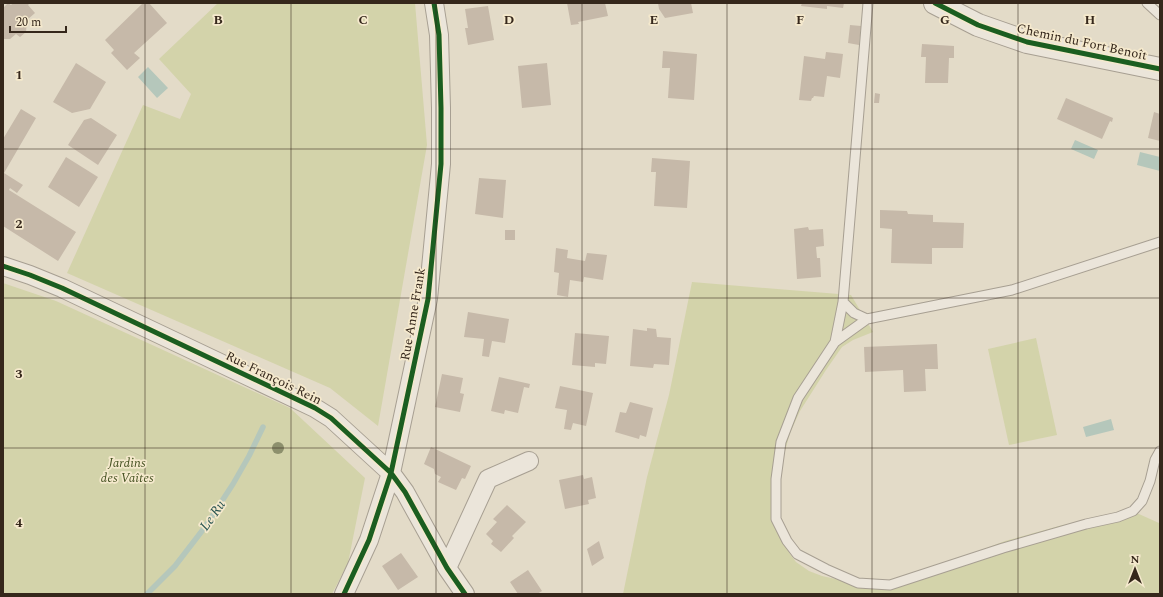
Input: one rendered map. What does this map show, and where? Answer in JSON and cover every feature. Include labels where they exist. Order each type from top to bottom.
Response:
[{"type":"street","name":"Rue Anne Frank","points":[[344,594],[369,540],[391,473],[428,299],[440,172],[441,108],[439,35],[434,3]]},
{"type":"street","name":"Chemin du Fort Benoît","points":[[935,3],[978,25],[1027,42],[1160,69]]},
{"type":"street","name":"Rue François Rein","points":[[3,266],[62,288],[315,408],[331,418],[391,473],[405,492],[447,568],[465,594]]},
{"type":"street","points":[[447,568],[488,479],[529,461]]},
{"type":"lane","points":[[835,342],[843,302],[868,3]]},
{"type":"lane","points":[[1146,3],[1160,15]]},
{"type":"lane","points":[[1160,242],[1012,290],[867,320],[835,342],[798,398],[781,442],[776,479],[776,519],[787,541],[797,554],[858,583],[890,585],[1003,548],[1086,524],[1118,517],[1133,511],[1142,501],[1150,481],[1155,460],[1160,451]]},
{"type":"lane","points":[[843,302],[854,313],[867,320]]},
{"type":"green space","points":[[218,3],[415,3],[427,145],[378,426],[330,388],[67,273],[143,105],[180,119],[191,94],[159,59]]},
{"type":"green space","points":[[692,282],[851,295],[873,332],[853,340],[842,347],[826,370],[800,411],[790,433],[781,466],[778,497],[780,534],[790,554],[796,562],[809,571],[840,580],[883,582],[937,567],[1005,541],[1059,526],[1130,510],[1159,523],[1160,594],[623,594],[647,477],[669,395]]},
{"type":"green space","name":"Jardins des Vaîtes","points":[[3,283],[56,301],[290,408],[365,478],[348,563],[332,594],[3,594]]},
{"type":"green space","points":[[1036,338],[1057,435],[1009,445],[988,349]]},
{"type":"shaded area","points":[[148,67],[168,88],[157,98],[138,77]]},
{"type":"shaded area","points":[[1075,140],[1098,150],[1094,159],[1071,149]]},
{"type":"shaded area","points":[[1140,152],[1160,157],[1160,171],[1137,165]]},
{"type":"shaded area","points":[[1111,419],[1114,430],[1086,437],[1083,427]]},
{"type":"building","points":[[8,3],[11,5],[11,3],[30,3],[28,5],[35,13],[27,20],[26,32],[20,37],[16,34],[10,39],[3,39],[3,8]]},
{"type":"building","points":[[143,3],[149,3],[167,23],[134,53],[140,58],[127,70],[111,53],[114,50],[105,40]]},
{"type":"building","points":[[567,3],[605,3],[608,16],[578,22],[579,24],[571,25]]},
{"type":"building","points":[[658,3],[691,3],[693,13],[665,18],[659,9]]},
{"type":"building","points":[[802,3],[844,3],[843,8],[827,6],[827,9],[801,6]]},
{"type":"building","points":[[488,6],[494,40],[468,45],[465,28],[468,28],[465,9]]},
{"type":"building","points":[[850,25],[861,26],[859,45],[848,43]]},
{"type":"building","points":[[922,44],[954,46],[954,58],[949,58],[948,83],[925,83],[926,57],[921,57]]},
{"type":"building","points":[[663,51],[697,54],[694,100],[668,98],[670,68],[662,68]]},
{"type":"building","points":[[826,52],[843,54],[840,78],[827,76],[824,97],[814,96],[811,101],[799,100],[804,56],[825,59]]},
{"type":"building","points":[[76,63],[106,82],[90,109],[72,113],[53,102]]},
{"type":"building","points":[[547,63],[551,105],[522,108],[518,66]]},
{"type":"building","points":[[875,93],[880,94],[879,103],[874,103]]},
{"type":"building","points":[[1066,98],[1113,118],[1112,122],[1110,121],[1102,139],[1057,119]]},
{"type":"building","points":[[21,109],[36,118],[4,173],[23,185],[17,193],[10,188],[9,190],[76,232],[58,261],[3,226],[3,139]]},
{"type":"building","points":[[1154,112],[1160,114],[1160,141],[1148,138]]},
{"type":"building","points":[[91,118],[117,135],[98,165],[68,145],[84,120]]},
{"type":"building","points":[[66,157],[98,177],[79,207],[48,187]]},
{"type":"building","points":[[652,158],[690,161],[687,208],[654,206],[656,172],[651,172]]},
{"type":"building","points":[[479,178],[506,180],[503,218],[475,214]]},
{"type":"building","points":[[880,210],[907,211],[908,214],[933,215],[933,222],[964,223],[963,248],[932,248],[932,264],[891,263],[892,229],[880,228]]},
{"type":"building","points":[[808,227],[809,230],[823,229],[824,246],[816,247],[817,258],[820,258],[821,277],[797,279],[794,229]]},
{"type":"building","points":[[505,230],[515,230],[515,240],[505,240]]},
{"type":"building","points":[[556,248],[568,250],[567,258],[585,261],[587,253],[607,255],[603,280],[584,277],[583,282],[570,280],[568,297],[557,295],[559,273],[554,272]]},
{"type":"building","points":[[468,312],[509,319],[505,343],[492,341],[489,357],[482,356],[484,339],[464,337]]},
{"type":"building","points":[[647,328],[656,329],[657,337],[671,338],[669,365],[654,364],[653,368],[630,366],[633,329],[647,331]]},
{"type":"building","points":[[575,333],[609,336],[606,364],[595,363],[595,367],[572,365]]},
{"type":"building","points":[[937,344],[938,369],[925,369],[926,391],[904,392],[903,370],[865,372],[864,347]]},
{"type":"building","points":[[442,374],[463,378],[460,393],[464,394],[460,412],[435,407]]},
{"type":"building","points":[[499,377],[530,384],[529,388],[524,387],[518,413],[505,410],[504,414],[491,411]]},
{"type":"building","points":[[560,386],[593,393],[586,426],[573,423],[571,430],[564,429],[567,410],[555,408]]},
{"type":"building","points":[[630,402],[653,408],[646,437],[640,435],[639,439],[615,432],[620,412],[626,413]]},
{"type":"building","points":[[431,447],[471,466],[465,479],[462,478],[456,490],[438,482],[441,477],[435,474],[434,469],[424,464]]},
{"type":"building","points":[[583,475],[584,479],[592,477],[596,498],[588,500],[589,504],[565,509],[559,480]]},
{"type":"building","points":[[507,505],[526,522],[512,536],[514,538],[501,552],[491,544],[493,541],[486,534],[497,522],[493,519]]},
{"type":"building","points":[[599,541],[604,558],[592,566],[587,549]]},
{"type":"building","points":[[401,553],[418,577],[398,590],[382,566]]},
{"type":"building","points":[[528,570],[542,591],[537,594],[518,594],[510,582]]},
{"type":"waterway","name":"Le Ru","points":[[147,594],[175,566],[205,527],[233,484],[263,427]]},
{"type":"cycle path","points":[[344,594],[369,540],[391,473],[428,299],[441,164],[439,35],[434,3]]},
{"type":"cycle path","points":[[935,3],[978,25],[1027,42],[1160,69]]},
{"type":"cycle path","points":[[3,266],[62,288],[315,408],[331,418],[391,473],[405,492],[447,568],[465,594]]}]
